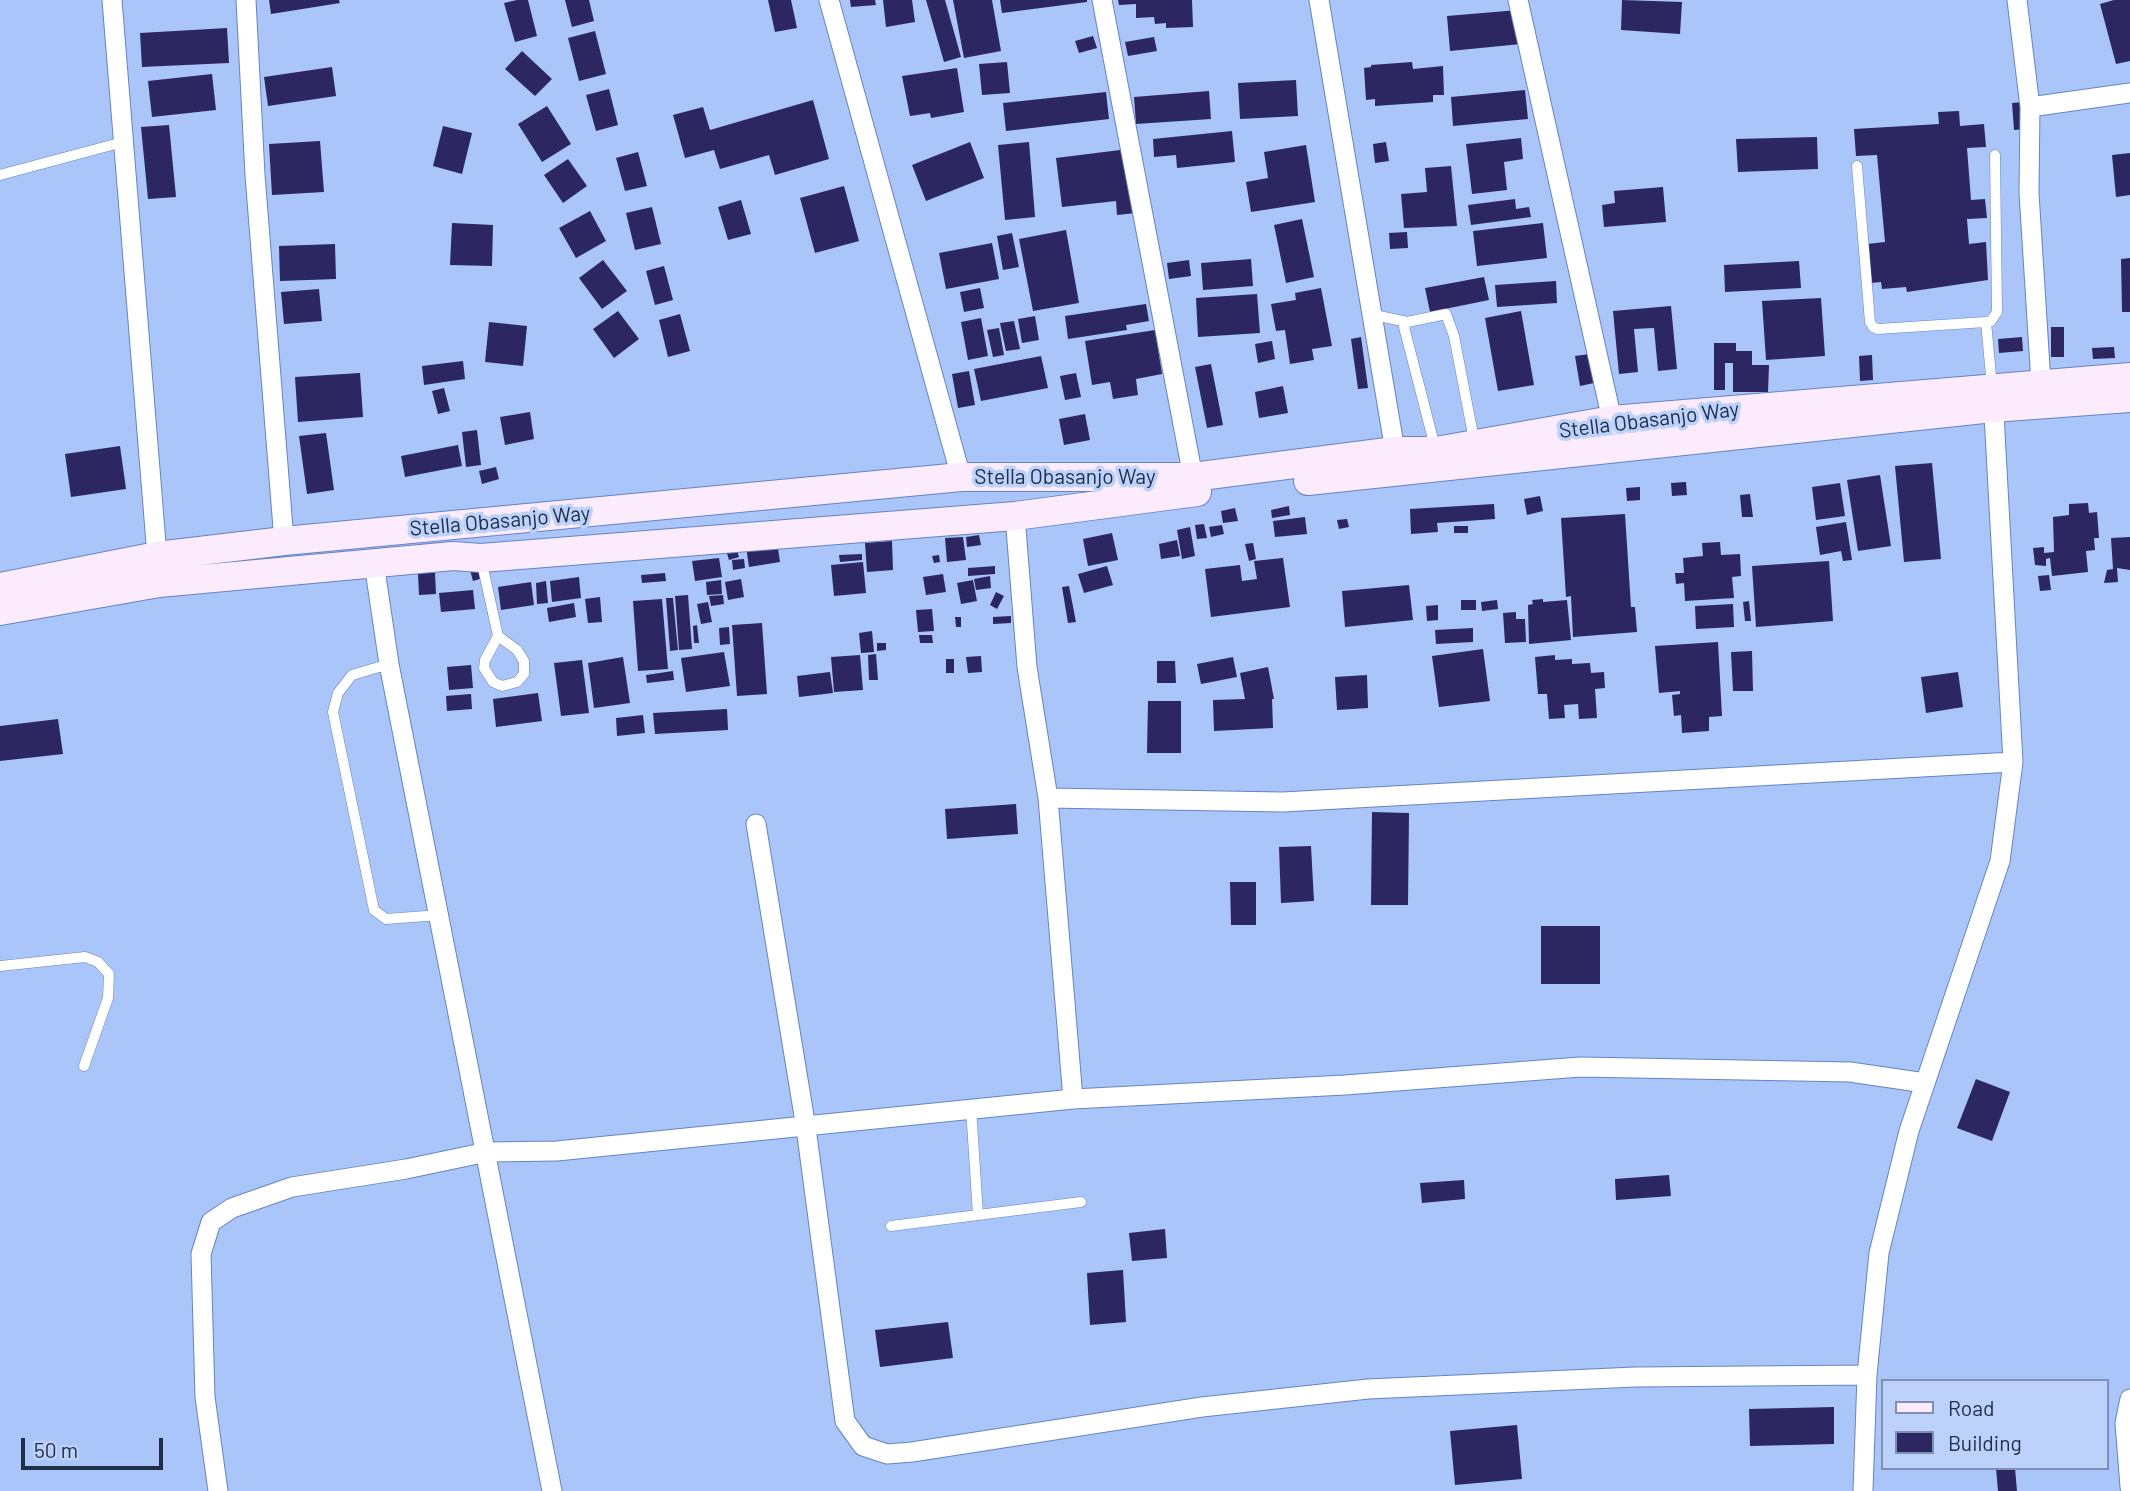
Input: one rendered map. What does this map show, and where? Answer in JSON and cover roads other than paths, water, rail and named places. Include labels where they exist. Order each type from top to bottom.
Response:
[{"type":"street","points":[[112,0],[158,570]]},
{"type":"street","points":[[246,0],[255,175],[284,541]]},
{"type":"street","points":[[829,0],[961,478]]},
{"type":"street","points":[[1102,0],[1193,477]]},
{"type":"street","points":[[1319,0],[1395,451]]},
{"type":"street","points":[[1518,0],[1612,420]]},
{"type":"street","points":[[2017,0],[2030,107],[2029,193],[2041,383]]},
{"type":"street","points":[[2030,107],[2130,93]]},
{"type":"street","name":"Stella Obasanjo Way","points":[[0,587],[158,570],[284,541],[961,478],[1193,477],[1395,451],[1456,452],[1612,420],[1993,397],[2041,383],[2130,377]]},
{"type":"street","points":[[0,611],[158,570],[374,563],[453,555],[481,558],[1015,516],[1193,493],[1456,452],[1993,397],[2130,398]]},
{"type":"street","points":[[1863,1491],[1867,1375],[1879,1253],[1909,1131],[2000,861],[2013,762],[1993,397]]},
{"type":"street","points":[[1015,516],[1027,667],[1048,798],[1073,1099]]},
{"type":"street","points":[[374,563],[389,664],[552,1491]]},
{"type":"street","points":[[1048,798],[1283,802],[2013,762]]},
{"type":"street","points":[[756,824],[806,1128],[845,1421],[863,1447],[887,1454],[1202,1407],[1368,1389],[1635,1377],[1867,1375]]},
{"type":"street","points":[[218,1491],[205,1397],[201,1254],[211,1222],[232,1208],[292,1187],[406,1170],[486,1152],[557,1151],[806,1128],[971,1107],[1073,1099],[1345,1086],[1580,1067],[1850,1072],[1925,1083]]},
{"type":"street","points":[[2130,1399],[2126,1423],[2130,1487]]},
{"type":"lane","points":[[0,175],[123,142]]},
{"type":"lane","points":[[1857,166],[1870,322],[1873,327],[1878,329],[1986,322],[1991,321],[1997,312],[1995,155]]},
{"type":"lane","points":[[1370,314],[1407,322],[1446,314],[1450,320],[1456,452]]},
{"type":"lane","points":[[1407,322],[1404,327],[1456,452]]},
{"type":"lane","points":[[1986,322],[1993,397]]},
{"type":"lane","points":[[481,558],[498,636],[485,660],[484,668],[493,682],[502,685],[517,682],[524,674],[524,661],[517,650],[498,636]]},
{"type":"lane","points":[[389,664],[352,675],[338,693],[333,712],[374,910],[386,919],[439,915]]},
{"type":"lane","points":[[0,966],[85,957],[98,962],[109,974],[108,998],[84,1066]]},
{"type":"lane","points":[[971,1107],[978,1215]]},
{"type":"lane","points":[[891,1226],[1082,1202]]}]
